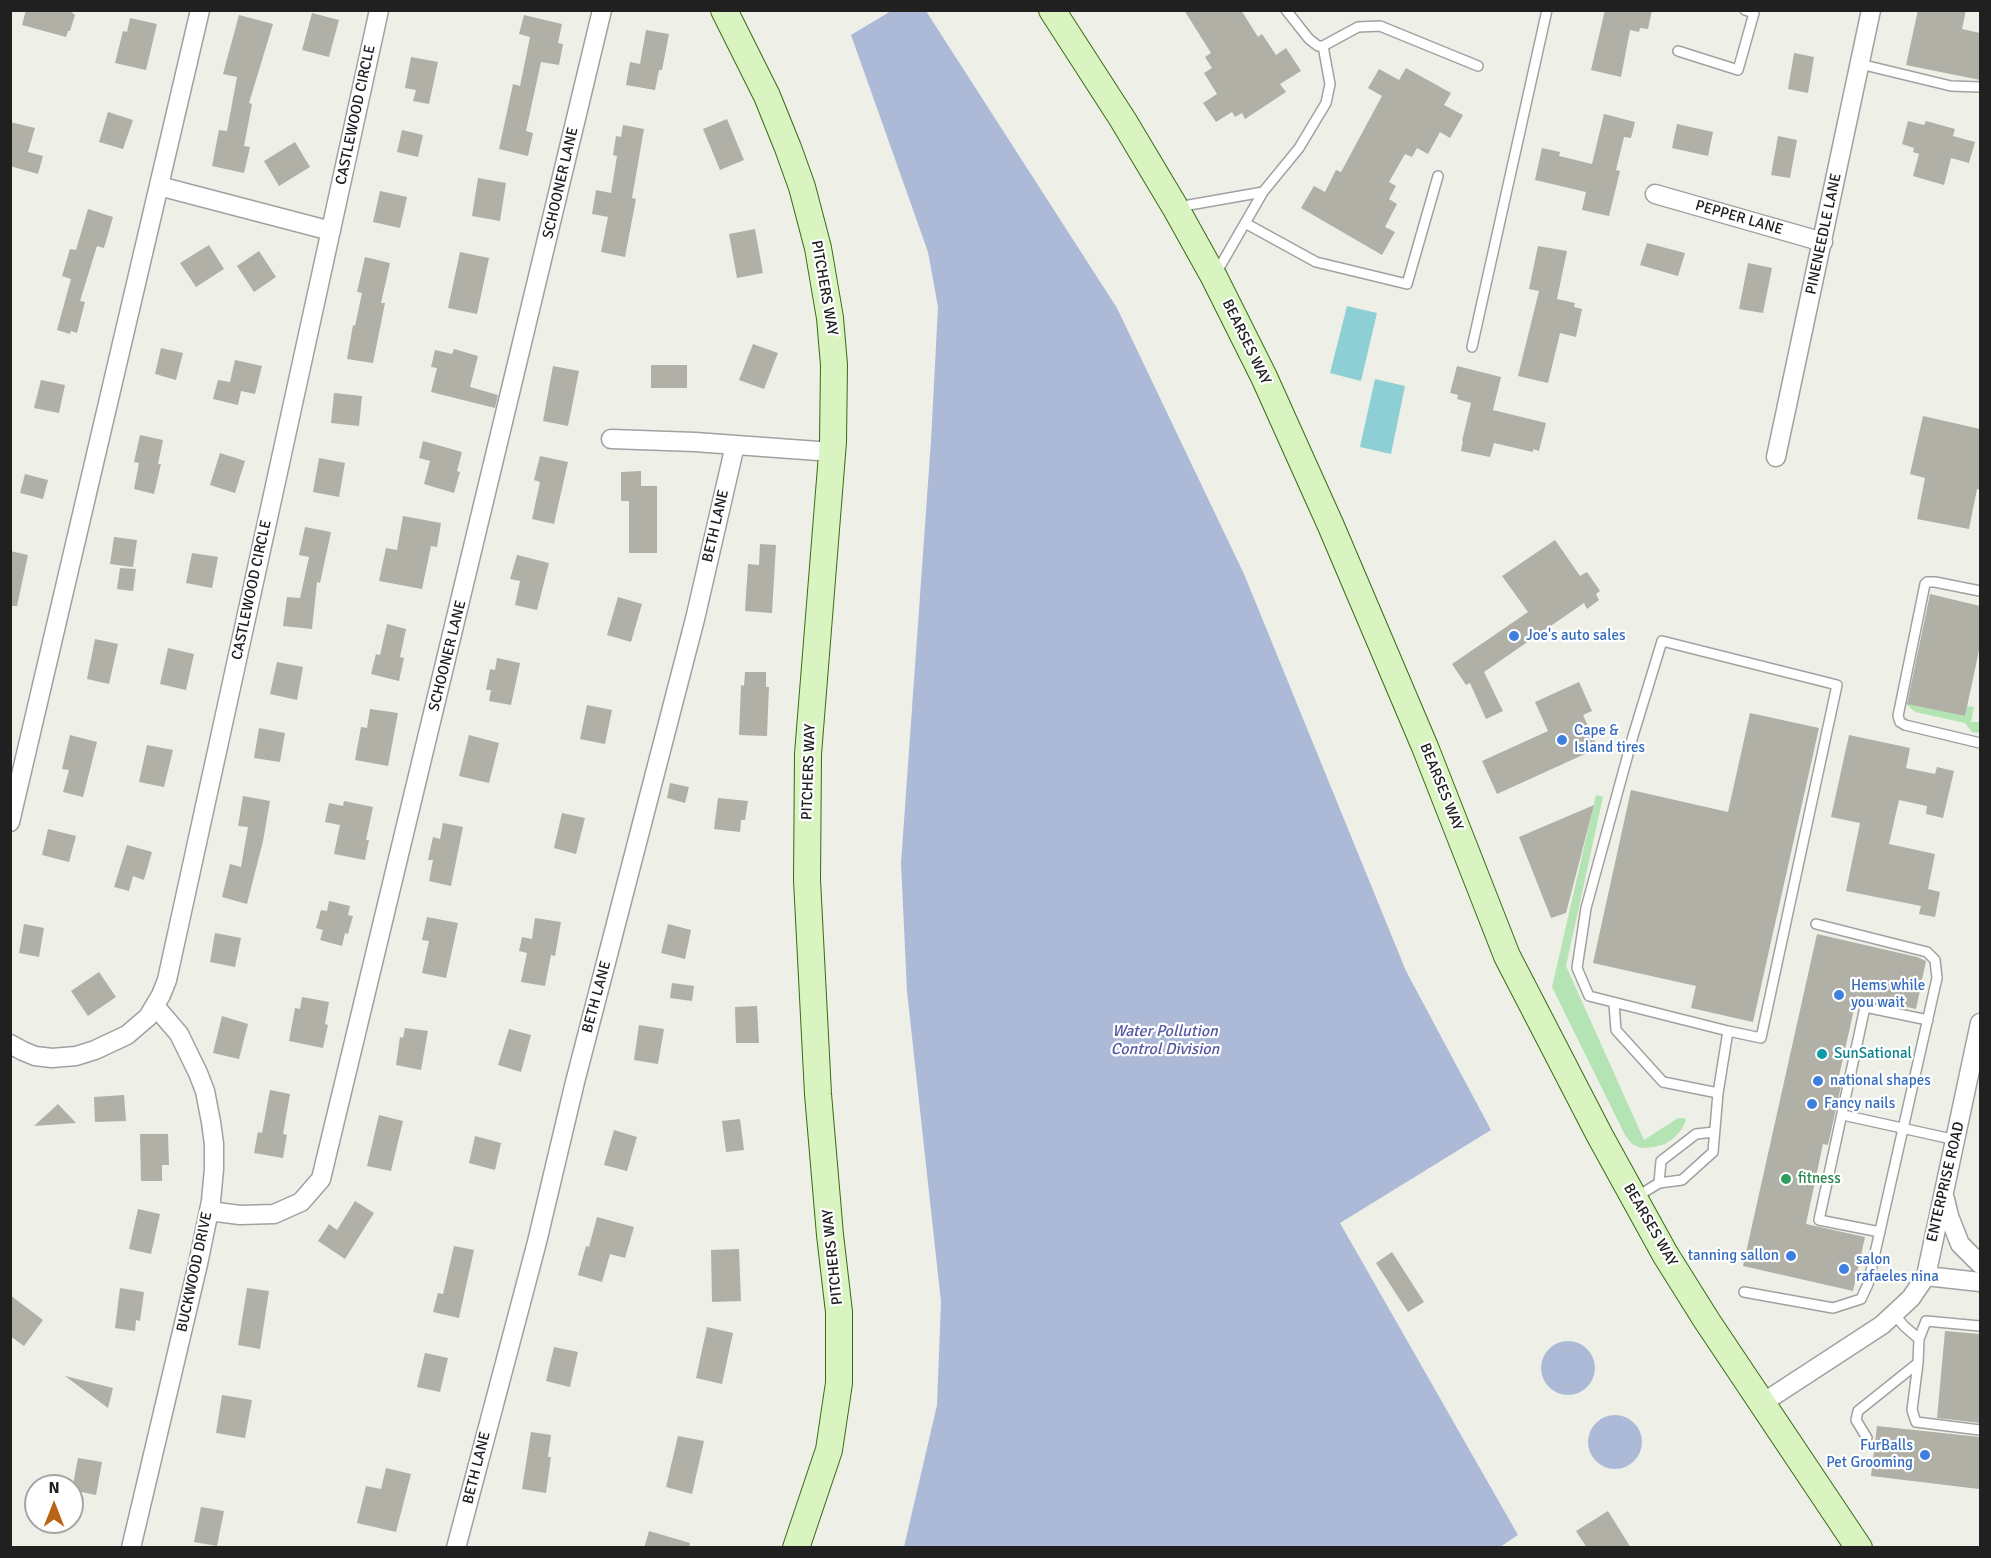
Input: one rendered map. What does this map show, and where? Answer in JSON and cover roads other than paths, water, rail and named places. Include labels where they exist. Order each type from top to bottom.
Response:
[{"type":"main road","name":"PITCHERS WAY","points":[[724,10],[767,96],[802,187],[818,248],[833,341],[835,396],[832,452],[808,754],[807,880],[818,1094],[839,1312],[839,1383],[829,1449],[796,1548]]},
{"type":"main road","name":"BEARSES WAY","points":[[1052,10],[1123,120],[1175,207],[1214,277],[1268,387],[1331,526],[1425,747],[1507,956],[1579,1096],[1634,1198],[1707,1321],[1859,1548]]},
{"type":"street","points":[[10,822],[200,10]]},
{"type":"street","name":"CASTLEWOOD CIRCLE","points":[[10,1044],[42,1057],[76,1056],[127,1035],[148,1017],[167,980],[379,10]]},
{"type":"street","name":"SCHOONER LANE","points":[[209,1211],[240,1215],[274,1214],[301,1202],[321,1179],[602,10]]},
{"type":"street","name":"PINENEEDLE LANE","points":[[1776,457],[1871,10]]},
{"type":"street","points":[[159,186],[331,231]]},
{"type":"street","name":"PEPPER LANE","points":[[1655,194],[1823,242]]},
{"type":"street","points":[[611,439],[832,452]]},
{"type":"street","name":"BETH LANE","points":[[456,1548],[537,1242],[575,1082],[692,631],[735,445]]},
{"type":"street","name":"BUCKWOOD DRIVE","points":[[131,1548],[209,1211],[214,1169],[214,1144],[205,1091],[179,1034],[155,1006]]},
{"type":"street","name":"ENTERPRISE ROAD","points":[[1761,1404],[1869,1334],[1911,1298],[1926,1276],[1980,1023]]},
{"type":"street","points":[[1944,1191],[1949,1216],[1960,1244],[1980,1264]]},
{"type":"street","points":[[1926,1276],[1980,1282]]},
{"type":"lane","points":[[1286,10],[1309,39],[1318,46],[1323,46],[1358,27],[1380,26],[1478,66]]},
{"type":"lane","points":[[1472,346],[1547,10]]},
{"type":"lane","points":[[1678,51],[1738,70],[1754,13],[1745,10]]},
{"type":"lane","points":[[1214,277],[1263,192],[1299,148],[1326,103],[1330,84],[1323,46]]},
{"type":"lane","points":[[1860,64],[1951,86],[1980,87]]},
{"type":"lane","points":[[1245,223],[1316,262],[1407,284],[1438,176]]},
{"type":"lane","points":[[1175,207],[1263,192]]},
{"type":"lane","points":[[1980,591],[1935,582],[1925,584],[1898,716],[1900,722],[1905,725],[1980,743]]},
{"type":"lane","points":[[1662,641],[1837,685],[1761,1038],[1614,1004],[1589,996],[1577,968],[1586,908],[1633,736],[1662,641]]},
{"type":"lane","points":[[1744,1292],[1833,1308],[1861,1299],[1869,1284],[1937,978],[1935,960],[1927,952],[1816,924]]},
{"type":"lane","points":[[1614,1004],[1616,1030],[1663,1082],[1718,1093]]},
{"type":"lane","points":[[1880,1232],[1819,1220],[1865,1008],[1928,1020]]},
{"type":"lane","points":[[1634,1198],[1659,1183],[1682,1180],[1713,1152],[1718,1093],[1728,1031]]},
{"type":"lane","points":[[1843,1115],[1956,1140]]},
{"type":"lane","points":[[1659,1183],[1661,1161],[1696,1134],[1714,1132]]},
{"type":"lane","points":[[1894,1314],[1918,1339]]},
{"type":"lane","points":[[1980,1326],[1926,1321],[1918,1339],[1918,1363],[1912,1410],[1916,1422],[1980,1430]]},
{"type":"lane","points":[[1867,1438],[1856,1420],[1858,1411],[1918,1363]]},
{"type":"water","name":"Water Pollution Control Division","points":[[891,11],[926,11],[1117,308],[1244,574],[1406,971],[1491,1130],[1340,1223],[1518,1535],[1500,1547],[904,1547],[937,1405],[941,1302],[907,991],[901,863],[931,441],[938,307],[928,252],[851,35]]},
{"type":"water","points":[[1563,1341],[1573,1341],[1583,1345],[1591,1353],[1595,1368],[1591,1383],[1583,1391],[1573,1395],[1563,1395],[1553,1391],[1545,1383],[1541,1373],[1541,1363],[1545,1353],[1553,1345]]},
{"type":"water","points":[[1610,1415],[1620,1415],[1630,1419],[1638,1427],[1642,1442],[1638,1457],[1630,1465],[1620,1469],[1610,1469],[1600,1465],[1592,1457],[1588,1447],[1588,1437],[1592,1427],[1600,1419]]},
{"type":"place","name":"Joe's auto sales","points":[[1514,636]]},
{"type":"place","name":"Cape & Island tires","points":[[1562,740]]},
{"type":"place","name":"Hems while you wait","points":[[1839,995]]},
{"type":"place","name":"SunSational","points":[[1822,1054]]},
{"type":"place","name":"national shapes","points":[[1818,1081]]},
{"type":"place","name":"Fancy nails","points":[[1812,1104]]},
{"type":"place","name":"fitness","points":[[1786,1179]]},
{"type":"place","name":"tanning sallon","points":[[1791,1256]]},
{"type":"place","name":"salon rafaeles nina","points":[[1844,1269]]},
{"type":"place","name":"FurBalls Pet Grooming","points":[[1925,1455]]}]
